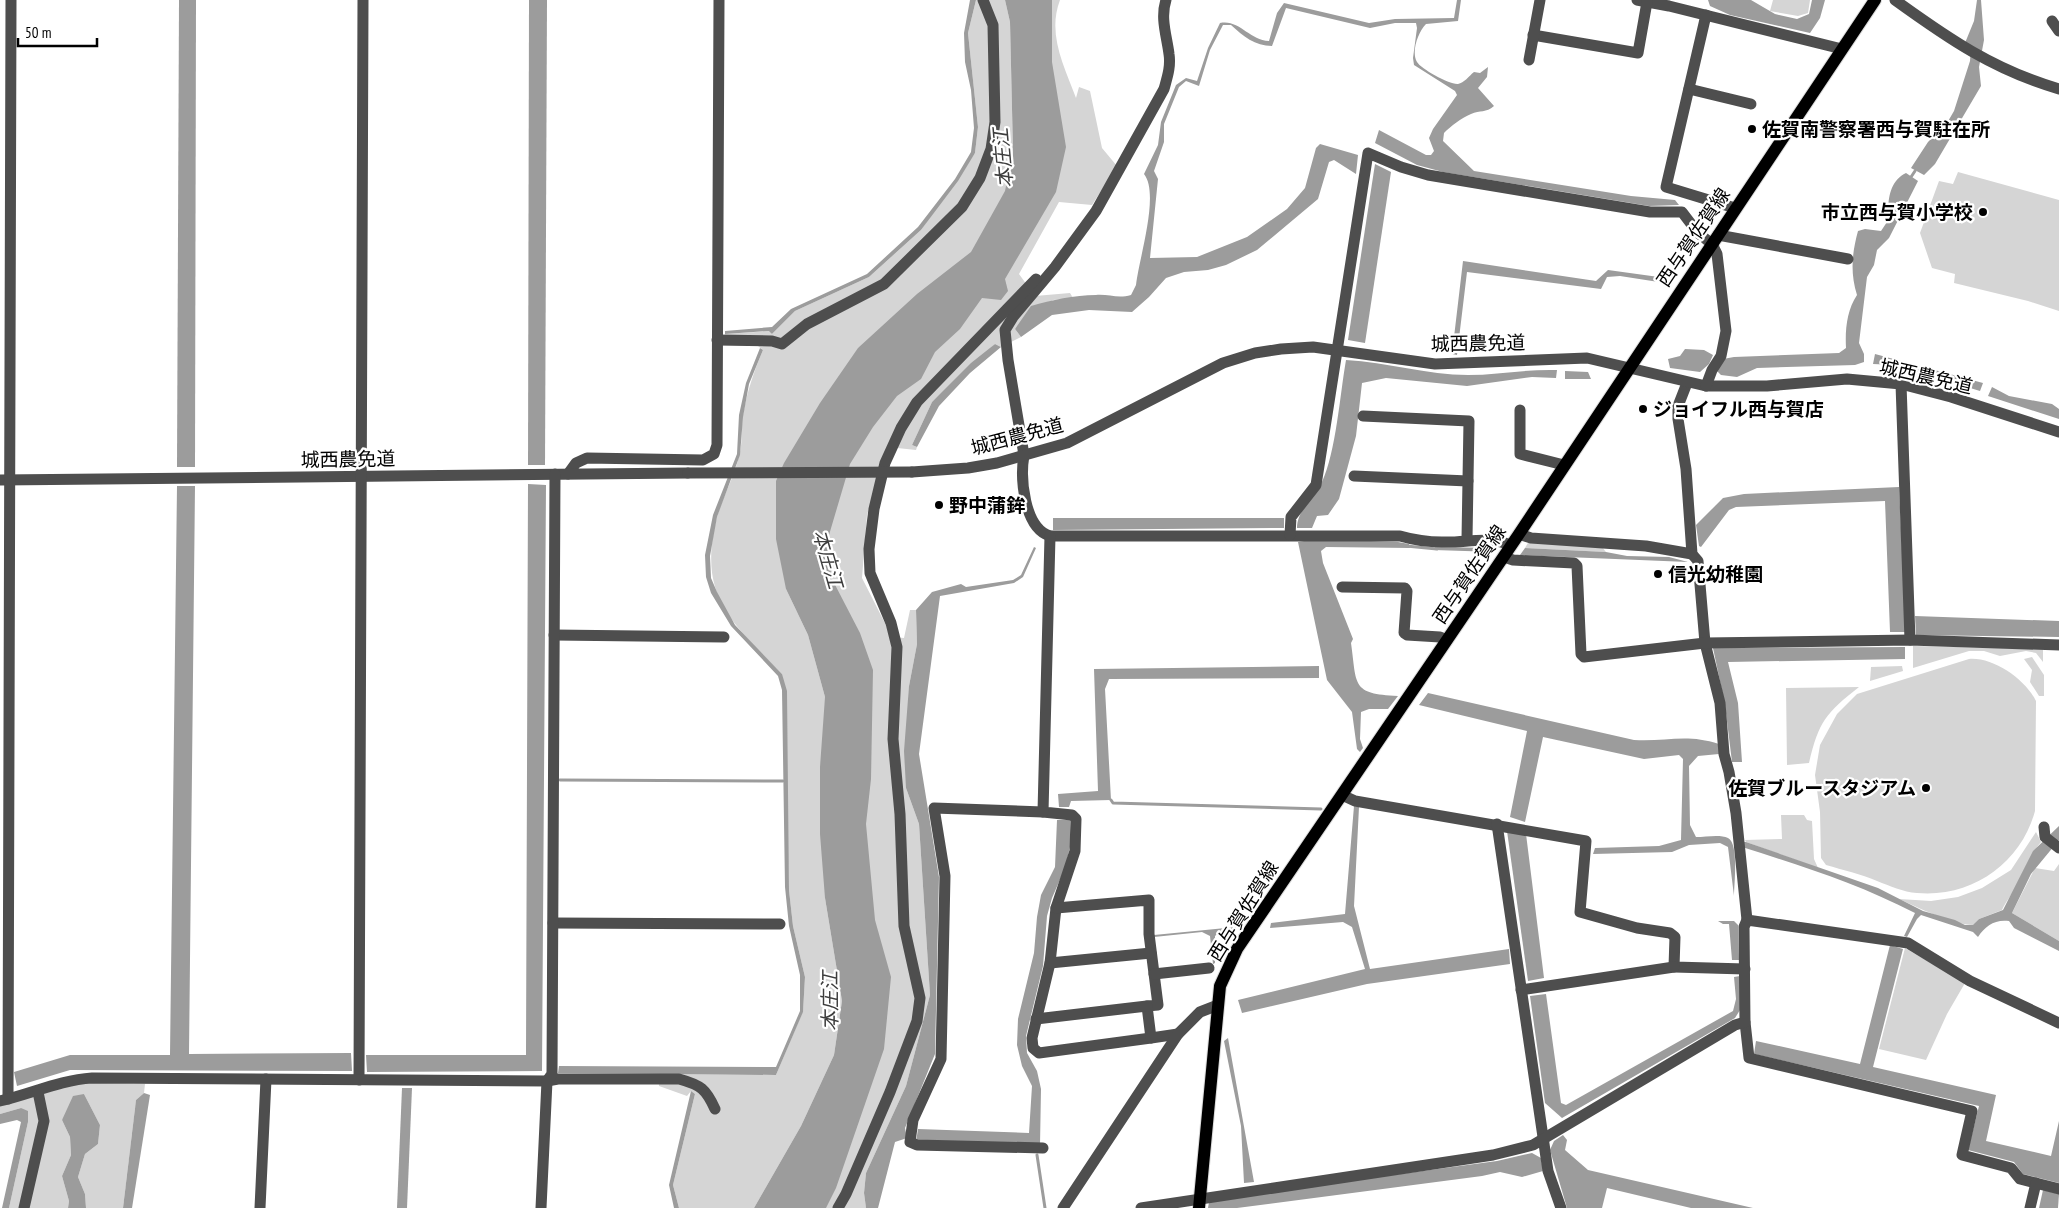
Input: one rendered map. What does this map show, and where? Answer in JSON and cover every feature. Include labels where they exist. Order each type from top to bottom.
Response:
[{"type":"main road","name":"西与賀佐賀線","points":[[1199,1203],[1220,986],[1237,949],[1511,546],[1628,367],[1876,0]]},
{"type":"street","points":[[11,0],[4,480],[4,1100],[38,1092],[58,1083],[75,1079],[679,1080],[694,1083],[708,1092],[715,1109]]},
{"type":"street","points":[[359,1080],[363,0]]},
{"type":"street","points":[[568,474],[576,463],[587,458],[703,460],[714,454],[717,445],[719,0]]},
{"type":"street","points":[[717,340],[772,341],[782,344],[807,324],[884,284],[962,207],[980,178],[991,149],[995,122],[993,25],[983,0]]},
{"type":"street","points":[[1166,0],[1164,28],[1169,64],[1164,89],[1096,211],[1013,317],[1006,330],[1008,360],[1024,455],[1022,466],[1028,514],[1043,534],[1050,536],[1400,536],[1420,541],[1444,542],[1466,539],[1501,541],[1511,546]]},
{"type":"street","points":[[1529,60],[1540,0]]},
{"type":"street","points":[[1895,0],[1969,52],[2015,74],[2059,89]]},
{"type":"street","points":[[1534,35],[1638,53],[1642,1],[1670,3],[1706,15],[1842,48]]},
{"type":"street","points":[[1706,15],[1666,187],[1735,208]]},
{"type":"street","points":[[2052,21],[2059,31]]},
{"type":"street","points":[[1689,89],[1751,104]]},
{"type":"street","points":[[1290,535],[1291,517],[1316,485],[1339,350],[1368,153],[1401,167],[1428,175],[1650,212],[1682,212],[1698,233],[1715,239],[1848,259]]},
{"type":"street","points":[[1706,386],[1712,370],[1722,356],[1726,332],[1715,239]]},
{"type":"street","points":[[838,1208],[846,1194],[890,1092],[917,1021],[920,998],[904,926],[900,814],[893,740],[897,647],[891,623],[870,573],[869,549],[874,509],[885,463],[901,428],[916,402],[1046,269],[1060,258]]},
{"type":"street","name":"城西農免道","points":[[4,480],[912,472],[968,468],[1067,443],[1223,363],[1255,353],[1281,348],[1313,347],[1435,364],[1587,358],[1706,386],[1767,386],[1847,379],[1900,384],[1951,397],[2059,432]]},
{"type":"street","points":[[1687,383],[1678,406],[1678,418],[1686,469],[1692,554],[1698,561],[1705,643],[1720,704],[1724,754],[1736,813],[1746,920],[1744,927],[1745,1022],[1749,1058],[1972,1111],[1962,1156],[2011,1168],[2020,1179],[2059,1189]]},
{"type":"street","points":[[1900,384],[1910,640]]},
{"type":"street","points":[[1520,410],[1520,454],[1564,465]]},
{"type":"street","points":[[1363,416],[1469,421],[1466,539]]},
{"type":"street","points":[[541,1208],[547,1081],[552,1074],[555,474]]},
{"type":"street","points":[[1354,476],[1468,481]]},
{"type":"street","points":[[1519,534],[1530,538],[1646,546],[1692,554]]},
{"type":"street","points":[[1042,812],[1050,536]]},
{"type":"street","points":[[1504,556],[1512,560],[1574,563],[1577,566],[1581,654],[1584,657],[1705,643],[1910,640],[2059,645]]},
{"type":"street","points":[[1342,587],[1405,588],[1407,591],[1404,632],[1407,635],[1440,637],[1447,640]]},
{"type":"street","points":[[554,635],[724,637]]},
{"type":"street","points":[[1342,795],[1354,800],[1586,841],[1580,912],[1637,928],[1670,933],[1675,937],[1674,968]]},
{"type":"street","points":[[1043,1148],[917,1146],[910,1142],[913,1120],[941,1059],[945,876],[934,808],[1042,812],[1072,816],[1076,819],[1075,850],[1056,908],[1050,962],[1032,1038],[1033,1048],[1039,1053],[1178,1034]]},
{"type":"street","points":[[1497,824],[1548,1171],[1562,1208]]},
{"type":"street","points":[[2045,832],[2057,846]]},
{"type":"street","points":[[1036,1019],[1158,1005],[1149,934],[1149,900],[1056,908]]},
{"type":"street","points":[[1746,920],[1908,943],[1970,981],[2059,1023]]},
{"type":"street","points":[[553,923],[780,924]]},
{"type":"street","points":[[1050,962],[1151,953]]},
{"type":"street","points":[[1154,974],[1209,968]]},
{"type":"street","points":[[1521,990],[1674,968],[1745,969]]},
{"type":"street","points":[[1063,1208],[1178,1034],[1200,1012],[1218,1005]]},
{"type":"street","points":[[1147,1006],[1151,1038]]},
{"type":"street","points":[[1141,1208],[1199,1203],[1493,1155],[1533,1145],[1735,1025],[1745,1022]]},
{"type":"street","points":[[260,1208],[266,1080]]},
{"type":"street","points":[[24,1208],[44,1121],[38,1092]]},
{"type":"street","points":[[2030,1208],[2036,1183]]},
{"type":"shaded area","points":[[976,0],[1005,0],[1010,22],[1013,152],[1019,182],[979,260],[867,357],[786,589],[808,635],[825,697],[825,898],[842,1001],[834,1055],[801,1126],[754,1208],[679,1208],[673,1185],[695,1094],[691,1091],[687,1096],[659,1086],[658,1074],[776,1075],[803,1011],[805,977],[793,926],[789,890],[782,674],[734,622],[723,606],[715,588],[712,568],[712,545],[717,517],[737,464],[741,446],[742,420],[747,398],[763,350],[758,346],[727,345],[725,334],[770,331],[772,334],[795,311],[869,277],[921,230],[975,153],[978,127],[968,33]]},
{"type":"shaded area","points":[[1046,0],[1060,0],[1055,25],[1062,62],[1076,98],[1079,87],[1090,91],[1102,148],[1117,166],[1092,205],[1059,202],[1019,274],[1035,296],[1070,293],[1073,298],[1053,300],[1015,329],[1021,337],[1001,347],[995,344],[932,402],[912,445],[917,447],[916,450],[888,447],[867,515],[862,578],[892,637],[904,638],[910,610],[916,610],[917,644],[909,686],[906,788],[919,824],[930,995],[906,1086],[866,1173],[864,1193],[866,1208],[817,1208],[855,1131],[825,590],[829,459],[929,344],[998,275]]},
{"type":"shaded area","points":[[1773,0],[1810,0],[1808,13],[1798,16],[1770,11]]},
{"type":"shaded area","points":[[1958,172],[2059,200],[2059,311],[2028,301],[1954,283],[1955,274],[1932,268],[1920,233],[1939,181],[1953,184]]},
{"type":"shaded area","points":[[1529,541],[1602,547],[1606,552],[1525,548]]},
{"type":"shaded area","points":[[1913,646],[2043,649],[2043,662],[2036,653],[2026,651],[2000,656],[1984,651],[1969,651],[1913,668]]},
{"type":"shaded area","points":[[2032,657],[2044,675],[2044,696],[2039,696],[2030,682],[2032,670],[2024,659]]},
{"type":"shaded area","name":"佐賀ブルースタジアム","points":[[1969,659],[1988,662],[2007,671],[2024,685],[2036,701],[2035,811],[2028,830],[2018,846],[2006,861],[1975,883],[1957,890],[1937,893],[1907,891],[1826,865],[1821,858],[1820,812],[1815,775],[1820,745],[1837,714],[1857,694]]},
{"type":"shaded area","points":[[1902,666],[1903,671],[1870,681],[1871,667]]},
{"type":"shaded area","points":[[1859,687],[1831,711],[1825,719],[1816,737],[1809,763],[1787,765],[1786,688]]},
{"type":"shaded area","points":[[1781,815],[1804,815],[1807,820],[1812,821],[1814,859],[1818,868],[1746,842],[1745,840],[1782,839]]},
{"type":"shaded area","points":[[2036,832],[2041,842],[2030,858],[2002,910],[1979,919],[1974,925],[1947,919],[1899,899],[1931,901],[1958,897],[1982,888],[2011,870]]},
{"type":"shaded area","points":[[2059,864],[2059,941],[2012,913],[2035,868],[2054,871]]},
{"type":"shaded area","points":[[1905,948],[1965,983],[1947,1014],[1926,1060],[1879,1049]]},
{"type":"shaded area","points":[[77,1083],[145,1084],[144,1093],[136,1100],[123,1208],[86,1208],[85,1194],[78,1177],[85,1154],[98,1144],[100,1125],[84,1094],[62,1120],[70,1137],[71,1155],[62,1176],[69,1201],[68,1208],[9,1208],[28,1122],[21,1108],[0,1114],[0,1106]]},
{"type":"water","points":[[179,0],[196,0],[195,467],[177,467]]},
{"type":"water","points":[[529,0],[547,0],[545,465],[528,465]]},
{"type":"water","points":[[970,0],[976,0],[968,33],[978,127],[975,153],[958,181],[921,230],[869,277],[795,311],[772,334],[769,331],[725,334],[725,331],[772,327],[791,309],[867,274],[918,227],[955,179],[971,152],[974,128],[971,90],[965,62],[964,33]]},
{"type":"water","name":"本庄江","points":[[1005,0],[1052,0],[1052,62],[1066,147],[1056,192],[1005,279],[1008,291],[1001,300],[982,298],[960,329],[935,352],[921,379],[897,396],[873,427],[850,464],[829,535],[831,577],[860,633],[873,670],[871,779],[866,824],[875,920],[891,977],[884,1049],[836,1188],[826,1208],[754,1208],[801,1126],[834,1055],[842,1001],[825,898],[820,834],[820,767],[825,697],[808,635],[786,589],[776,539],[776,481],[784,463],[820,403],[858,348],[917,294],[971,252],[1005,191],[1013,152],[1010,22]]},
{"type":"water","points":[[1457,0],[1461,0],[1458,21],[1426,24],[1418,37],[1415,58],[1424,69],[1454,84],[1464,81],[1474,72],[1480,73],[1488,67],[1487,77],[1478,88],[1494,106],[1464,118],[1444,133],[1443,141],[1474,171],[1631,196],[1675,200],[1679,205],[1649,206],[1443,172],[1417,165],[1375,143],[1379,130],[1426,155],[1431,155],[1434,151],[1429,138],[1433,129],[1457,95],[1455,91],[1414,65],[1416,23],[1395,23],[1370,28],[1286,8],[1272,46],[1255,42],[1231,25],[1223,25],[1210,50],[1199,86],[1186,81],[1179,87],[1164,124],[1164,142],[1154,171],[1158,179],[1150,258],[1197,257],[1247,237],[1287,209],[1305,188],[1316,148],[1320,144],[1358,155],[1356,174],[1334,160],[1329,162],[1318,199],[1257,250],[1226,265],[1208,270],[1184,272],[1166,278],[1132,312],[1089,310],[1052,315],[1021,337],[1015,329],[1031,306],[1080,296],[1122,297],[1131,295],[1136,285],[1149,211],[1150,196],[1144,174],[1158,145],[1161,122],[1176,85],[1186,78],[1197,81],[1208,48],[1220,23],[1233,24],[1262,40],[1269,41],[1277,13],[1284,3],[1369,23],[1395,19],[1454,18]]},
{"type":"water","points":[[1708,0],[1751,0],[1775,14],[1797,19],[1809,14],[1812,0],[1825,0],[1820,18],[1810,33],[1730,15],[1710,6]]},
{"type":"water","points":[[1977,0],[1981,0],[1984,40],[1979,67],[1981,86],[1935,164],[1924,175],[1911,168],[1928,142],[1947,123],[1954,111],[1970,61],[1971,46],[1965,43],[1974,21]]},
{"type":"water","points":[[1375,164],[1391,172],[1365,343],[1348,340]]},
{"type":"water","points":[[1906,173],[1918,181],[1889,238],[1877,250],[1874,265],[1867,277],[1859,343],[1864,354],[1864,362],[1855,365],[1757,368],[1737,377],[1721,375],[1716,370],[1723,359],[1839,353],[1846,348],[1847,320],[1857,295],[1853,279],[1853,263],[1858,231],[1865,229],[1881,231],[1889,219],[1890,193],[1896,181]]},
{"type":"water","points":[[1463,261],[1596,281],[1608,270],[1666,278],[1665,283],[1620,276],[1607,277],[1601,289],[1467,272],[1457,355],[1452,354]]},
{"type":"water","points":[[995,344],[1001,347],[970,373],[939,406],[917,447],[912,445],[932,402],[971,363]]},
{"type":"water","points":[[760,348],[763,350],[749,384],[743,417],[740,455],[717,517],[710,556],[711,578],[735,625],[782,674],[787,691],[789,890],[793,926],[805,977],[803,1012],[776,1075],[558,1073],[559,1066],[776,1067],[800,1011],[800,975],[789,926],[785,887],[782,690],[778,676],[731,626],[711,593],[706,577],[705,555],[713,515],[737,454],[739,415],[746,383]]},
{"type":"water","points":[[1685,349],[1704,350],[1713,355],[1709,364],[1700,372],[1670,368],[1668,359],[1680,356]]},
{"type":"water","points":[[1875,354],[1983,383],[1980,391],[1895,365],[1873,364]]},
{"type":"water","points":[[1346,360],[1422,371],[1468,375],[1557,370],[1556,378],[1532,377],[1467,386],[1386,378],[1362,383],[1356,436],[1339,499],[1328,515],[1317,516],[1312,528],[1297,528],[1300,515],[1319,488],[1327,470],[1334,439]]},
{"type":"water","points":[[1565,371],[1588,372],[1591,379],[1565,379]]},
{"type":"water","points":[[1992,387],[2009,396],[2052,404],[2059,409],[2059,419],[1988,396]]},
{"type":"water","points":[[528,484],[546,485],[542,1071],[367,1072],[366,1055],[526,1055]]},
{"type":"water","points":[[177,486],[195,486],[189,1054],[351,1053],[352,1071],[70,1070],[17,1086],[14,1072],[70,1055],[170,1055]]},
{"type":"water","points":[[1899,487],[1906,632],[1890,632],[1885,501],[1736,507],[1729,510],[1701,547],[1699,546],[1696,525],[1723,498],[1744,494]]},
{"type":"water","points":[[1053,518],[1284,518],[1284,528],[1053,530]]},
{"type":"water","points":[[1316,539],[1398,542],[1409,544],[1410,548],[1326,547],[1321,551],[1323,563],[1353,639],[1351,643],[1354,669],[1359,684],[1372,693],[1398,696],[1388,709],[1369,709],[1361,712],[1360,739],[1363,748],[1360,752],[1357,749],[1352,712],[1327,680],[1298,542]]},
{"type":"water","points":[[1034,547],[1036,548],[1023,577],[1014,583],[940,596],[919,754],[939,877],[935,1054],[905,1128],[907,1138],[895,1142],[878,1208],[866,1208],[864,1193],[866,1173],[906,1086],[930,995],[919,824],[906,788],[904,751],[909,686],[917,644],[916,610],[932,592],[961,584],[966,587],[1013,580],[1021,575]]},
{"type":"water","points":[[1435,547],[1495,548],[1496,552],[1434,550]]},
{"type":"water","points":[[1525,548],[1606,552],[1627,556],[1669,557],[1688,562],[1520,555]]},
{"type":"water","points":[[1915,616],[2059,621],[2059,637],[1916,635]]},
{"type":"water","points":[[1905,647],[1905,659],[1728,662],[1738,703],[1742,762],[1732,762],[1725,705],[1713,648]]},
{"type":"water","points":[[1319,666],[1319,678],[1109,679],[1105,689],[1111,800],[1071,801],[1069,807],[1059,807],[1058,794],[1098,791],[1094,669]]},
{"type":"water","points":[[1428,693],[1634,740],[1686,738],[1719,744],[1719,754],[1698,756],[1689,766],[1690,825],[1696,837],[1721,836],[1731,841],[1735,856],[1734,896],[1728,847],[1720,843],[1689,845],[1672,852],[1593,854],[1595,848],[1659,846],[1681,840],[1683,759],[1679,755],[1644,759],[1543,737],[1525,822],[1510,817],[1527,731],[1419,705]]},
{"type":"water","points":[[1354,806],[1359,807],[1354,906],[1370,969],[1509,949],[1510,964],[1367,984],[1242,1013],[1238,1000],[1365,969],[1352,927],[1343,922],[1270,928],[1271,923],[1345,914]]},
{"type":"water","points":[[1057,820],[1070,820],[1070,847],[1065,868],[1052,898],[1047,916],[1043,966],[1026,1036],[1027,1053],[1037,1071],[1041,1089],[1040,1145],[916,1142],[918,1129],[1029,1133],[1032,1086],[1022,1066],[1017,1045],[1018,1019],[1034,953],[1041,895],[1055,867]]},
{"type":"water","points":[[2059,826],[2059,840],[2031,874],[2012,913],[2059,941],[2059,951],[2014,928],[2009,921],[1999,921],[1991,924],[1978,937],[1973,932],[1921,915],[1907,937],[1904,936],[1915,913],[1851,884],[1742,847],[1743,842],[1746,842],[1878,888],[1923,911],[1955,920],[1965,925],[1973,925],[1979,919],[2003,910],[2033,851]]},
{"type":"water","points":[[1507,831],[1526,834],[1544,978],[1528,981]]},
{"type":"water","points":[[1718,921],[1734,921],[1738,925],[1739,960],[1732,960],[1729,924],[1723,924]]},
{"type":"water","points":[[1236,927],[1235,929],[1220,931],[1215,936],[1215,963],[1213,964],[1210,936],[1202,932],[1154,937],[1154,935]]},
{"type":"water","points":[[1890,945],[1903,949],[1873,1067],[1996,1095],[1986,1141],[2051,1156],[2059,1121],[2059,1183],[2023,1174],[2014,1162],[1968,1150],[1979,1106],[1754,1054],[1756,1041],[1860,1064]]},
{"type":"water","points":[[1740,976],[1740,1010],[1735,1018],[1562,1118],[1545,1103],[1530,996],[1546,994],[1561,1103],[1566,1105],[1733,1011],[1736,999],[1734,977]]},
{"type":"water","points":[[1228,1038],[1254,1182],[1244,1183],[1241,1126],[1224,1041]]},
{"type":"water","points":[[402,1088],[412,1088],[407,1208],[397,1208]]},
{"type":"water","points":[[691,1091],[695,1094],[673,1185],[679,1208],[674,1208],[669,1185]]},
{"type":"water","points":[[144,1093],[150,1095],[132,1208],[123,1208],[136,1100]]},
{"type":"water","points":[[84,1094],[100,1125],[98,1144],[85,1154],[78,1177],[85,1194],[86,1208],[68,1208],[69,1201],[62,1176],[71,1155],[70,1137],[62,1120],[73,1096]]},
{"type":"water","points":[[21,1108],[28,1111],[28,1122],[9,1208],[2,1208],[21,1122],[17,1120],[0,1124],[0,1114]]},
{"type":"water","points":[[1563,1135],[1567,1140],[1565,1150],[1588,1170],[1753,1208],[1691,1208],[1607,1188],[1602,1208],[1567,1208],[1550,1150],[1554,1141]]},
{"type":"water","points":[[1532,1153],[1541,1158],[1543,1171],[1522,1177],[1500,1172],[1482,1176],[1237,1208],[1208,1208],[1209,1202],[1228,1197],[1497,1161]]},
{"type":"water","points":[[2043,1190],[2059,1194],[2058,1208],[2039,1208]]},
{"type":"waterway","points":[[1911,177],[1915,171]]},
{"type":"waterway","points":[[1406,546],[1437,549]]},
{"type":"waterway","points":[[560,780],[783,781]]},
{"type":"waterway","points":[[1111,800],[1113,803],[1321,809]]},
{"type":"waterway","points":[[1037,1155],[1045,1208]]},
{"type":"place","name":"佐賀南警察署西与賀駐在所","points":[[1752,129]]},
{"type":"place","name":"市立西与賀小学校","points":[[1983,212]]},
{"type":"place","name":"ジョイフル西与賀店","points":[[1643,409]]},
{"type":"place","name":"野中蒲鉾","points":[[939,505]]},
{"type":"place","name":"信光幼稚園","points":[[1658,574]]},
{"type":"place","name":"佐賀ブルースタジアム","points":[[1926,788]]}]
